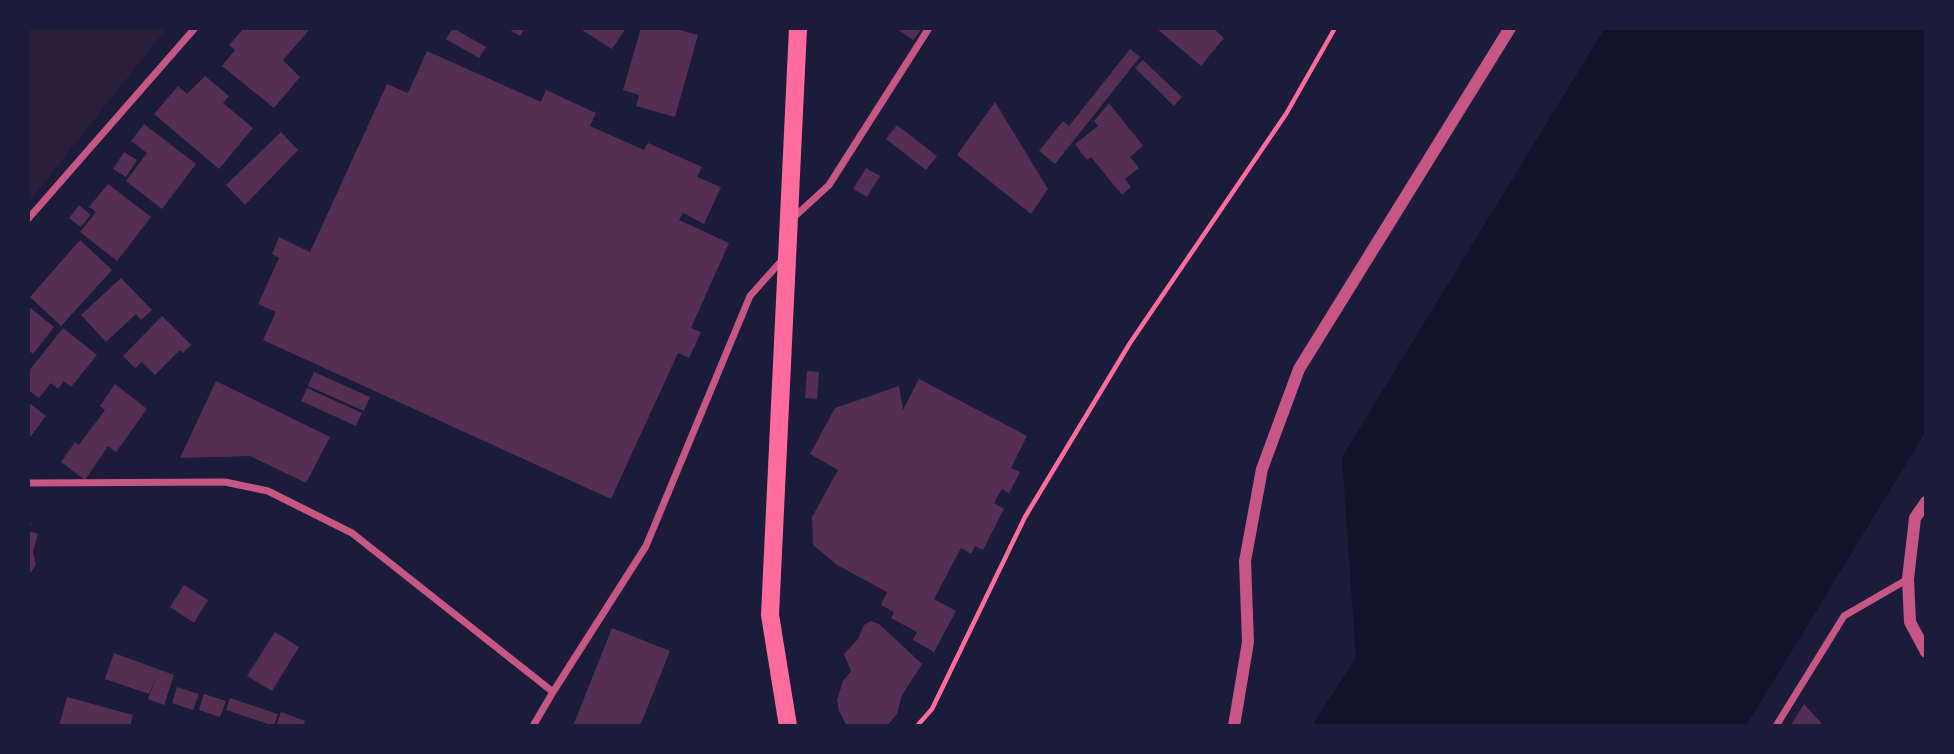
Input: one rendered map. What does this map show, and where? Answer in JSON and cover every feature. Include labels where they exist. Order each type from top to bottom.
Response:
[{"type":"main road","points":[[788,726],[770,615],[798,28]]},
{"type":"street","points":[[28,219],[195,28]]},
{"type":"street","points":[[789,222],[829,185],[929,28]]},
{"type":"street","points":[[1234,726],[1248,642],[1247,548],[1262,469],[1299,369],[1510,28]]},
{"type":"street","points":[[533,726],[646,546],[750,296],[788,254]]},
{"type":"street","points":[[28,483],[225,482],[268,491],[352,533],[554,692]]},
{"type":"street","points":[[1926,502],[1915,518],[1908,579],[1910,622],[1926,652]]},
{"type":"street","points":[[1776,726],[1844,616],[1908,579]]},
{"type":"path","points":[[917,726],[932,709],[1025,517],[1130,343],[1286,114],[1335,28]]},
{"type":"shaded area","points":[[28,28],[167,28],[28,203]]},
{"type":"shaded area","points":[[1605,28],[1926,28],[1926,431],[1746,726],[1312,726],[1356,657],[1342,457]]},
{"type":"building","points":[[244,28],[311,28],[283,60],[300,77],[274,108],[222,66],[235,50],[229,45]]},
{"type":"building","points":[[453,28],[486,47],[479,58],[446,39]]},
{"type":"building","points":[[507,28],[525,28],[520,36]]},
{"type":"building","points":[[579,28],[626,28],[612,49]]},
{"type":"building","points":[[641,28],[672,28],[698,35],[675,117],[636,106],[639,95],[623,90]]},
{"type":"building","points":[[896,28],[922,28],[913,40]]},
{"type":"building","points":[[1156,28],[1213,28],[1224,38],[1201,66]]},
{"type":"building","points":[[1130,49],[1140,57],[1055,164],[1039,151],[1063,121],[1069,126]]},
{"type":"building","points":[[427,51],[541,102],[546,90],[596,113],[590,126],[644,150],[648,143],[702,167],[697,177],[721,187],[704,224],[683,213],[679,220],[729,243],[691,328],[701,332],[689,358],[678,353],[611,499],[263,340],[276,312],[258,304],[279,258],[272,254],[279,237],[310,252],[387,84],[408,93]]},
{"type":"building","points":[[1143,60],[1182,97],[1174,106],[1135,68]]},
{"type":"building","points":[[205,76],[229,96],[223,103],[253,128],[219,169],[154,114],[178,86],[187,94]]},
{"type":"building","points":[[995,102],[1048,189],[1031,214],[957,155]]},
{"type":"building","points":[[1109,103],[1143,146],[1130,157],[1139,168],[1125,179],[1131,187],[1122,195],[1091,157],[1087,160],[1075,144],[1098,126],[1094,121]]},
{"type":"building","points":[[144,124],[196,164],[162,209],[126,181],[147,153],[131,141]]},
{"type":"building","points":[[897,125],[937,156],[926,170],[886,139]]},
{"type":"building","points":[[281,132],[298,150],[245,205],[226,185]]},
{"type":"building","points":[[124,152],[137,160],[126,177],[113,169]]},
{"type":"building","points":[[866,168],[880,176],[867,197],[853,189]]},
{"type":"building","points":[[108,184],[151,217],[117,261],[80,232],[96,212],[89,207]]},
{"type":"building","points":[[79,205],[91,215],[81,227],[69,218]]},
{"type":"building","points":[[80,240],[112,270],[61,326],[30,297]]},
{"type":"building","points":[[121,278],[152,310],[141,320],[136,314],[106,342],[81,315]]},
{"type":"building","points":[[28,306],[54,327],[33,354],[28,350]]},
{"type":"building","points":[[162,316],[191,345],[183,353],[180,350],[155,375],[142,362],[135,368],[123,356]]},
{"type":"building","points":[[63,328],[97,355],[71,387],[64,381],[58,389],[51,383],[39,398],[28,390],[28,372]]},
{"type":"building","points":[[807,371],[819,372],[817,399],[805,398]]},
{"type":"building","points":[[314,372],[370,397],[364,411],[308,386]]},
{"type":"building","points":[[919,379],[1027,436],[1011,468],[1020,472],[1009,493],[1002,489],[994,503],[1004,509],[983,550],[975,546],[971,554],[961,548],[934,599],[956,611],[934,652],[913,640],[917,632],[891,618],[894,612],[881,605],[887,592],[837,565],[813,545],[812,517],[838,470],[810,454],[835,408],[899,386],[903,410]]},
{"type":"building","points":[[216,381],[330,437],[306,483],[250,456],[180,458]]},
{"type":"building","points":[[115,384],[147,409],[116,452],[108,446],[85,480],[61,462],[75,442],[79,445],[105,410],[100,406]]},
{"type":"building","points":[[307,388],[362,413],[356,426],[301,401]]},
{"type":"building","points":[[28,402],[46,416],[28,440]]},
{"type":"building","points":[[28,522],[31,523],[29,531],[38,534],[33,552],[36,565],[28,576]]},
{"type":"building","points":[[184,585],[208,600],[194,623],[170,607]]},
{"type":"building","points":[[871,621],[879,624],[922,664],[902,695],[897,714],[887,726],[847,726],[837,700],[843,681],[851,671],[844,654],[858,639],[864,625]]},
{"type":"building","points":[[612,628],[670,651],[640,726],[573,726]]},
{"type":"building","points":[[275,632],[299,647],[272,691],[247,676]]},
{"type":"building","points":[[114,653],[174,675],[164,705],[148,699],[157,674],[149,694],[105,679]]},
{"type":"building","points":[[177,687],[199,694],[193,710],[172,703]]},
{"type":"building","points":[[204,694],[226,701],[220,717],[199,710]]},
{"type":"building","points":[[67,697],[133,715],[130,726],[59,726]]},
{"type":"building","points":[[230,698],[278,714],[274,726],[226,710]]},
{"type":"building","points":[[1804,704],[1824,726],[1790,726]]},
{"type":"building","points":[[281,712],[305,721],[304,724],[308,726],[276,726]]}]
